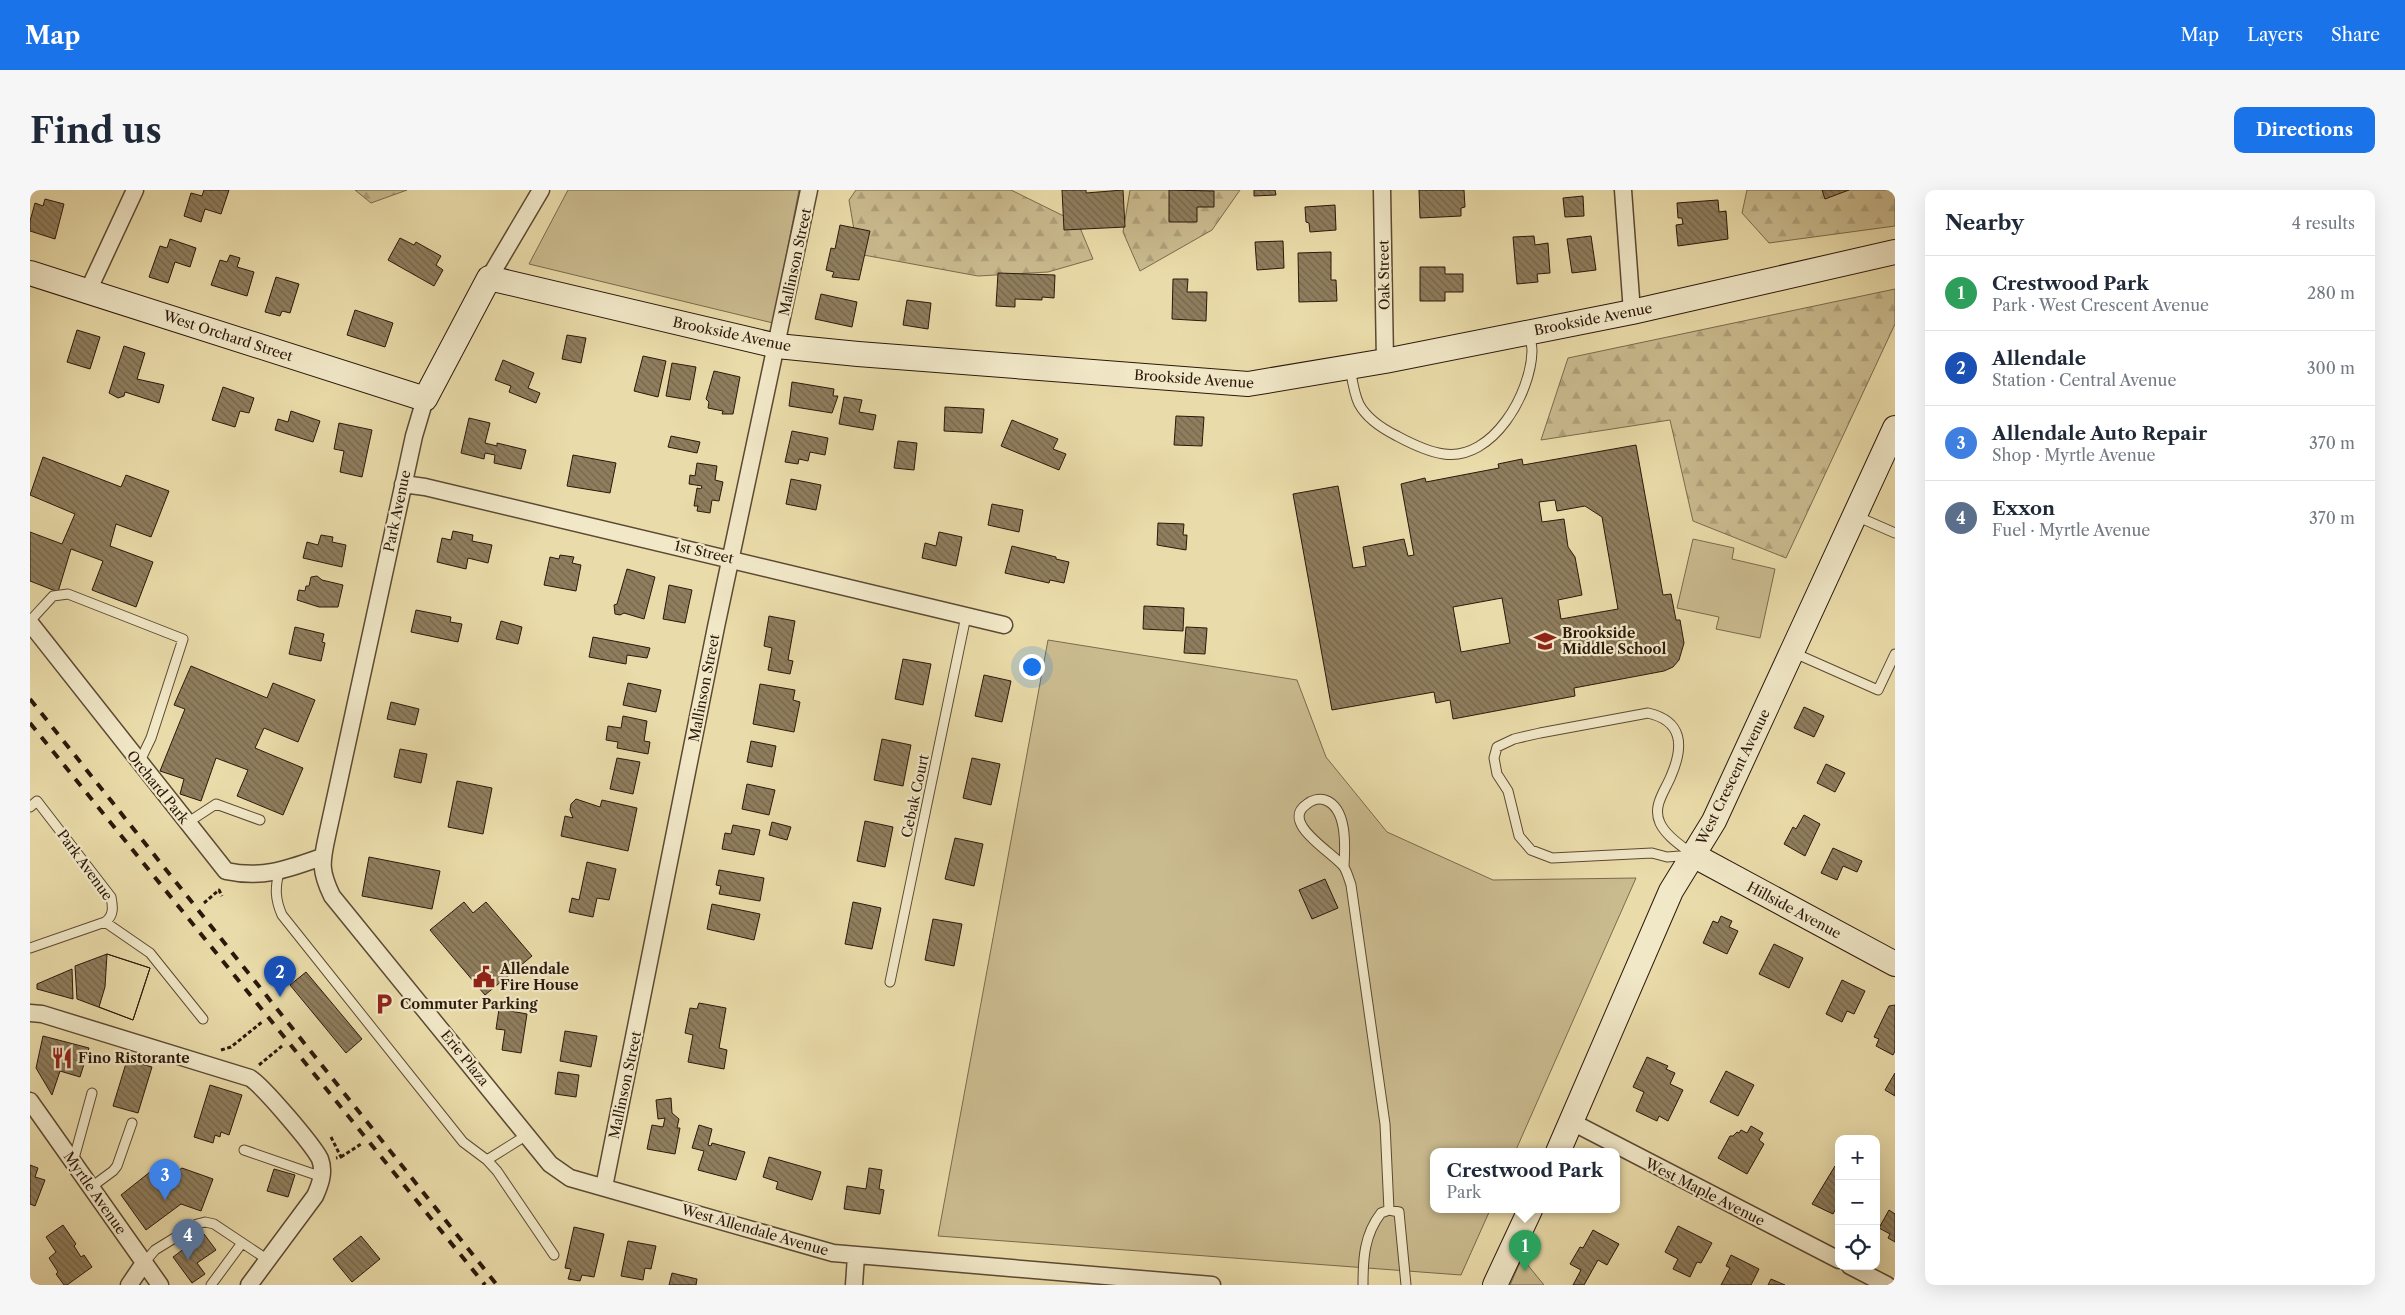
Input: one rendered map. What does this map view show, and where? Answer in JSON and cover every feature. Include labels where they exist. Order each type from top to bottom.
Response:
[{"type":"main road","name":"Brookside Avenue","points":[[489,278],[777,346],[1248,384],[1385,361],[1632,312],[1895,252]]},
{"type":"main road","name":"West Orchard Street","points":[[30,273],[426,399]]},
{"type":"main road","name":"Park Avenue","points":[[426,399],[489,278]]},
{"type":"main road","name":"West Crescent Avenue","points":[[1560,1148],[1671,891],[1714,821],[1895,428]]},
{"type":"main road","name":"Hillside Avenue","points":[[1693,855],[1895,964]]},
{"type":"main road","points":[[1495,1285],[1529,1213]]},
{"type":"street","points":[[88,291],[135,190]]},
{"type":"street","name":"Park Avenue","points":[[489,278],[541,190]]},
{"type":"street","name":"Mallinson Street","points":[[604,1187],[731,558],[809,190]]},
{"type":"street","name":"Oak Street","points":[[1382,190],[1385,361]]},
{"type":"street","points":[[1623,190],[1632,312]]},
{"type":"street","name":"Park Avenue","points":[[322,857],[403,484],[414,436],[426,399]]},
{"type":"street","name":"1st Street","points":[[403,484],[426,486],[1004,625]]},
{"type":"street","name":"Orchard Park","points":[[30,622],[139,763],[226,871],[251,876],[279,872],[322,857]]},
{"type":"street","name":"Erie Plaza","points":[[322,857],[323,878],[332,896],[550,1164],[570,1178]]},
{"type":"street","points":[[30,1013],[42,1014],[250,1078],[262,1086],[320,1160],[322,1177],[315,1196],[249,1285]]},
{"type":"street","name":"Myrtle Avenue","points":[[30,1101],[160,1285]]},
{"type":"street","name":"West Maple Avenue","points":[[1572,1122],[1835,1258]]},
{"type":"street","name":"West Allendale Avenue","points":[[570,1178],[814,1249],[856,1256],[1212,1285]]},
{"type":"street","points":[[854,1285],[856,1256]]},
{"type":"street","points":[[129,1285],[144,1263]]},
{"type":"street","points":[[1858,1270],[1886,1285]]},
{"type":"lane","points":[[1350,367],[1359,404],[1369,417],[1383,428],[1404,440],[1444,454],[1465,451],[1485,444],[1496,433],[1522,393],[1532,351],[1529,332]]},
{"type":"lane","points":[[1854,515],[1895,533]]},
{"type":"lane","points":[[30,622],[53,596],[68,594],[183,639],[150,738],[139,763]]},
{"type":"lane","name":"Cebak Court","points":[[890,982],[966,616]]},
{"type":"lane","points":[[1792,652],[1878,690],[1895,654]]},
{"type":"lane","points":[[1648,713],[1660,716],[1671,722],[1678,735],[1678,754],[1672,776],[1660,796],[1657,810],[1660,823],[1668,833],[1693,855],[1666,857],[1652,853],[1552,858],[1530,850],[1519,836],[1508,791],[1497,774],[1494,758],[1497,746],[1514,738],[1648,713]]},
{"type":"lane","points":[[1344,867],[1303,829],[1299,818],[1302,808],[1313,800],[1325,800],[1335,807],[1340,817],[1345,844],[1344,867],[1351,885],[1385,1124],[1389,1210]]},
{"type":"lane","name":"Park Avenue","points":[[30,807],[37,801],[111,897],[112,913],[106,922],[30,948]]},
{"type":"lane","points":[[187,823],[216,804],[260,820]]},
{"type":"lane","points":[[279,872],[276,891],[277,903],[282,915],[463,1142],[487,1160],[554,1254]]},
{"type":"lane","points":[[106,922],[150,953],[202,1019]]},
{"type":"lane","points":[[73,1162],[92,1093]]},
{"type":"lane","points":[[90,1188],[104,1179],[117,1166],[132,1123]]},
{"type":"lane","points":[[487,1160],[527,1135]]},
{"type":"lane","points":[[244,1150],[322,1177]]},
{"type":"lane","points":[[1363,1285],[1364,1250],[1369,1233],[1381,1213],[1389,1210],[1399,1212],[1406,1285]]},
{"type":"lane","points":[[144,1263],[155,1250],[197,1224],[205,1222],[214,1224],[268,1260]]},
{"type":"lane","points":[[211,1285],[242,1243]]},
{"type":"path","points":[[204,903],[219,890],[222,896]]},
{"type":"path","points":[[221,1050],[231,1047],[262,1022]]},
{"type":"path","points":[[250,1078],[262,1062],[282,1046]]},
{"type":"path","points":[[341,1157],[361,1144]]},
{"type":"green space","points":[[355,190],[407,190],[371,203]]},
{"type":"green space","points":[[568,190],[799,190],[773,323],[529,264]]},
{"type":"green space","points":[[856,190],[1011,190],[1078,223],[1093,259],[1048,272],[978,276],[858,254],[849,200]]},
{"type":"green space","points":[[1130,190],[1240,190],[1212,230],[1140,271],[1123,232]]},
{"type":"green space","points":[[1747,190],[1895,190],[1895,226],[1769,243],[1742,213]]},
{"type":"green space","points":[[1895,289],[1895,324],[1786,558],[1693,521],[1670,420],[1541,440],[1568,358]]},
{"type":"green space","points":[[1693,539],[1734,548],[1732,559],[1775,569],[1760,638],[1716,629],[1719,617],[1677,608]]},
{"type":"green space","points":[[1048,640],[1297,680],[1326,757],[1387,832],[1493,880],[1636,878],[1517,1148],[1430,1148],[1430,1213],[1489,1213],[1461,1275],[938,1236]]},
{"type":"green space","points":[[1522,1258],[1544,1285],[1510,1285]]},
{"type":"building","points":[[204,190],[229,190],[221,214],[205,209],[201,222],[184,216],[191,193],[202,196]]},
{"type":"building","points":[[1062,190],[1086,190],[1086,193],[1123,190],[1125,227],[1064,230]]},
{"type":"building","points":[[1169,190],[1214,191],[1214,207],[1197,207],[1197,222],[1169,222]]},
{"type":"building","points":[[1254,190],[1275,190],[1276,195],[1254,196]]},
{"type":"building","points":[[1419,190],[1464,190],[1465,207],[1461,208],[1461,216],[1420,218]]},
{"type":"building","points":[[1822,190],[1849,190],[1825,199]]},
{"type":"building","points":[[1583,196],[1584,216],[1565,217],[1563,198]]},
{"type":"building","points":[[45,199],[64,204],[55,239],[30,231],[30,221],[35,203],[43,206]]},
{"type":"building","points":[[1718,200],[1719,212],[1726,211],[1728,239],[1678,246],[1676,225],[1683,224],[1682,218],[1678,218],[1677,203]]},
{"type":"building","points":[[1335,205],[1336,230],[1310,232],[1309,223],[1306,222],[1305,207]]},
{"type":"building","points":[[840,225],[870,231],[859,280],[832,277],[834,272],[826,270],[831,248],[835,249]]},
{"type":"building","points":[[1534,236],[1535,245],[1548,243],[1550,273],[1537,274],[1538,282],[1517,284],[1513,237]]},
{"type":"building","points":[[1591,236],[1596,270],[1572,273],[1567,239]]},
{"type":"building","points":[[400,238],[414,245],[416,242],[441,256],[436,265],[443,270],[434,286],[388,260]]},
{"type":"building","points":[[170,239],[196,248],[190,267],[175,262],[168,283],[149,277],[160,246],[167,248]]},
{"type":"building","points":[[1283,241],[1284,268],[1257,270],[1255,242]]},
{"type":"building","points":[[1331,252],[1331,280],[1336,280],[1337,301],[1299,302],[1298,253]]},
{"type":"building","points":[[230,255],[240,258],[237,267],[254,272],[247,296],[211,285],[220,260],[227,262]]},
{"type":"building","points":[[1420,267],[1445,267],[1445,274],[1463,274],[1463,292],[1445,292],[1445,301],[1420,301]]},
{"type":"building","points":[[998,273],[1055,275],[1054,298],[1042,297],[1042,300],[1015,299],[1015,307],[996,306]]},
{"type":"building","points":[[276,277],[299,284],[290,313],[282,311],[280,316],[265,312]]},
{"type":"building","points":[[1173,279],[1188,279],[1187,292],[1207,292],[1206,321],[1172,319]]},
{"type":"building","points":[[821,294],[857,302],[852,327],[815,319]]},
{"type":"building","points":[[907,300],[931,303],[928,329],[903,325]]},
{"type":"building","points":[[355,310],[393,323],[385,347],[347,335]]},
{"type":"building","points":[[77,330],[100,337],[90,369],[67,362]]},
{"type":"building","points":[[567,335],[586,338],[581,363],[562,359]]},
{"type":"building","points":[[124,346],[145,353],[137,379],[164,385],[159,403],[125,392],[124,396],[118,398],[109,393]]},
{"type":"building","points":[[643,356],[666,361],[658,397],[634,391]]},
{"type":"building","points":[[503,360],[534,373],[528,388],[540,393],[536,403],[509,392],[511,386],[495,380]]},
{"type":"building","points":[[672,363],[696,367],[690,400],[666,396]]},
{"type":"building","points":[[714,371],[740,377],[733,414],[722,414],[723,411],[708,408],[709,402],[706,399]]},
{"type":"building","points":[[792,382],[834,389],[833,396],[838,396],[832,413],[789,406]]},
{"type":"building","points":[[223,387],[254,398],[249,413],[240,411],[235,427],[212,420]]},
{"type":"building","points":[[844,397],[862,400],[859,412],[876,415],[873,430],[839,424]]},
{"type":"building","points":[[945,407],[984,409],[982,433],[944,431]]},
{"type":"building","points":[[291,411],[320,421],[313,442],[275,430],[278,419],[288,422]]},
{"type":"building","points":[[1176,416],[1204,417],[1202,446],[1174,445]]},
{"type":"building","points":[[469,418],[490,423],[485,443],[497,446],[497,443],[526,450],[521,469],[494,463],[495,455],[485,453],[484,459],[461,453]]},
{"type":"building","points":[[1012,420],[1058,439],[1053,449],[1066,454],[1059,470],[1001,446]]},
{"type":"building","points":[[339,423],[372,430],[362,477],[340,472],[344,451],[334,449]]},
{"type":"building","points":[[792,431],[828,438],[825,455],[810,452],[808,461],[799,459],[798,464],[785,462]]},
{"type":"building","points":[[671,436],[700,442],[697,453],[668,447]]},
{"type":"building","points":[[898,441],[917,443],[914,470],[894,468]]},
{"type":"building","points":[[1636,445],[1663,595],[1671,594],[1676,620],[1680,620],[1684,643],[1679,660],[1673,667],[1664,671],[1574,688],[1575,696],[1453,719],[1450,700],[1436,703],[1434,692],[1332,710],[1293,494],[1338,486],[1353,568],[1366,566],[1363,547],[1404,539],[1408,556],[1414,555],[1401,484],[1425,478],[1426,482],[1499,468],[1498,464],[1522,459],[1523,465]],"holes":[[[1555,500],[1557,511],[1585,506],[1602,517],[1618,609],[1561,619],[1558,600],[1582,595],[1575,557],[1568,547],[1564,519],[1542,522],[1539,502]],[[1502,598],[1510,643],[1461,652],[1453,607]]]},
{"type":"building","points":[[573,455],[616,463],[610,493],[567,486]]},
{"type":"building","points":[[43,457],[121,487],[126,475],[169,491],[151,537],[116,524],[110,546],[153,562],[136,607],[92,590],[103,561],[71,549],[58,592],[30,581],[30,532],[62,544],[75,514],[30,495]]},
{"type":"building","points":[[697,463],[717,466],[715,480],[723,482],[719,501],[712,500],[710,513],[697,511],[698,506],[694,506],[697,488],[701,489],[702,486],[689,484],[690,475],[695,476]]},
{"type":"building","points":[[791,479],[821,485],[816,510],[786,504]]},
{"type":"building","points":[[992,504],[1023,510],[1019,532],[988,525]]},
{"type":"building","points":[[1158,523],[1184,524],[1183,535],[1187,535],[1186,550],[1157,545]]},
{"type":"building","points":[[453,531],[473,535],[472,541],[492,545],[488,563],[468,558],[466,569],[437,562],[442,538],[451,540]]},
{"type":"building","points":[[939,532],[962,537],[956,566],[922,558],[925,543],[936,546]]},
{"type":"building","points":[[321,535],[333,537],[332,542],[346,545],[342,567],[303,558],[307,542],[318,545]]},
{"type":"building","points":[[1012,546],[1069,562],[1064,583],[1050,580],[1049,583],[1005,573]]},
{"type":"building","points":[[560,555],[574,557],[572,563],[581,565],[576,591],[544,585],[550,557],[559,559]]},
{"type":"building","points":[[627,569],[655,577],[644,619],[624,613],[620,615],[615,614],[614,605],[617,604]]},
{"type":"building","points":[[317,576],[322,580],[343,585],[338,607],[319,607],[297,600],[299,590],[305,591],[306,586],[309,586],[311,577]]},
{"type":"building","points":[[669,585],[692,590],[685,623],[663,619]]},
{"type":"building","points":[[1144,606],[1184,608],[1183,631],[1143,629]]},
{"type":"building","points":[[416,610],[451,617],[450,622],[462,624],[458,642],[411,632]]},
{"type":"building","points":[[769,616],[795,621],[788,660],[793,661],[790,674],[768,670],[772,648],[764,646]]},
{"type":"building","points":[[501,621],[522,627],[518,644],[496,639]]},
{"type":"building","points":[[295,627],[324,634],[322,642],[325,643],[321,661],[289,654]]},
{"type":"building","points":[[1186,627],[1207,628],[1205,654],[1184,653]]},
{"type":"building","points":[[593,637],[650,648],[647,658],[627,655],[626,664],[589,657]]},
{"type":"building","points":[[903,659],[931,664],[923,705],[895,699]]},
{"type":"building","points":[[191,666],[267,698],[273,683],[315,700],[298,742],[264,728],[255,748],[303,768],[283,815],[237,796],[248,770],[216,758],[201,801],[180,794],[184,779],[160,771],[185,709],[174,705]]},
{"type":"building","points":[[984,675],[1011,681],[1002,722],[975,716]]},
{"type":"building","points":[[628,683],[661,690],[656,712],[623,705]]},
{"type":"building","points":[[760,684],[795,690],[793,700],[800,702],[794,732],[753,724]]},
{"type":"building","points":[[391,702],[419,709],[415,725],[387,719]]},
{"type":"building","points":[[1804,707],[1824,716],[1814,737],[1794,728]]},
{"type":"building","points":[[623,716],[647,721],[644,741],[650,742],[648,754],[617,748],[618,742],[606,740],[608,726],[621,728]]},
{"type":"building","points":[[882,739],[911,745],[903,786],[874,780]]},
{"type":"building","points":[[751,741],[776,746],[772,767],[747,762]]},
{"type":"building","points":[[400,749],[427,754],[421,783],[394,777]]},
{"type":"building","points":[[617,758],[640,762],[633,794],[610,789]]},
{"type":"building","points":[[972,758],[1000,764],[991,805],[963,798]]},
{"type":"building","points":[[1826,764],[1845,773],[1835,792],[1817,783]]},
{"type":"building","points":[[457,781],[492,788],[483,834],[448,827]]},
{"type":"building","points":[[747,784],[775,790],[769,815],[742,809]]},
{"type":"building","points":[[576,799],[600,807],[602,800],[637,808],[628,851],[561,836],[565,816],[573,818],[570,810],[571,804]]},
{"type":"building","points":[[1804,815],[1820,824],[1805,856],[1784,844],[1793,827],[1796,829]]},
{"type":"building","points":[[865,821],[893,827],[885,867],[857,861]]},
{"type":"building","points":[[772,822],[791,827],[787,840],[769,835]]},
{"type":"building","points":[[733,825],[760,830],[754,855],[722,849],[725,833],[731,834]]},
{"type":"building","points":[[955,838],[983,844],[974,886],[945,879]]},
{"type":"building","points":[[1833,848],[1862,861],[1857,872],[1843,866],[1837,880],[1821,873]]},
{"type":"building","points":[[369,857],[440,871],[432,909],[362,896]]},
{"type":"building","points":[[587,862],[616,869],[609,900],[597,898],[593,917],[569,912],[572,898],[579,900]]},
{"type":"building","points":[[719,870],[764,878],[760,901],[719,894],[721,886],[716,885]]},
{"type":"building","points":[[1325,879],[1338,908],[1312,919],[1299,890]]},
{"type":"building","points":[[464,902],[473,913],[486,902],[532,956],[485,995],[430,930]]},
{"type":"building","points":[[853,902],[881,908],[872,949],[845,944]]},
{"type":"building","points":[[712,904],[760,914],[754,940],[707,929]]},
{"type":"building","points":[[1721,916],[1732,921],[1729,927],[1738,931],[1727,954],[1703,943],[1713,921],[1718,923]]},
{"type":"building","points":[[933,919],[962,924],[954,966],[925,960]]},
{"type":"building","points":[[1774,944],[1803,958],[1789,988],[1759,974]]},
{"type":"building","points":[[107,954],[150,968],[133,1020],[77,999],[75,966]]},
{"type":"building","points":[[107,954],[150,968],[133,1020],[99,1007],[105,987]]},
{"type":"building","points":[[72,969],[73,999],[37,989],[37,984]]},
{"type":"building","points":[[306,972],[362,1039],[346,1053],[290,985]]},
{"type":"building","points":[[1842,980],[1865,991],[1854,1014],[1847,1011],[1842,1022],[1826,1014]]},
{"type":"building","points":[[699,1003],[726,1008],[719,1048],[727,1050],[724,1069],[688,1062],[693,1035],[685,1033],[690,1008],[697,1009]]},
{"type":"building","points":[[1895,1005],[1895,1051],[1893,1055],[1876,1046],[1879,1039],[1874,1037],[1889,1006]]},
{"type":"building","points":[[499,1009],[527,1014],[521,1053],[502,1050],[505,1030],[496,1029]]},
{"type":"building","points":[[565,1031],[597,1036],[591,1067],[560,1061]]},
{"type":"building","name":"Fino Ristorante","points":[[43,1036],[89,1048],[80,1077],[60,1071],[52,1095],[36,1068]]},
{"type":"building","points":[[1647,1057],[1668,1066],[1666,1069],[1675,1073],[1670,1084],[1683,1090],[1668,1121],[1659,1116],[1657,1121],[1636,1111],[1644,1092],[1633,1087]]},
{"type":"building","points":[[127,1060],[152,1067],[138,1113],[113,1106]]},
{"type":"building","points":[[1726,1071],[1754,1085],[1738,1116],[1710,1102]]},
{"type":"building","points":[[558,1072],[579,1075],[576,1097],[555,1094]]},
{"type":"building","points":[[1895,1073],[1895,1096],[1885,1090]]},
{"type":"building","points":[[210,1085],[242,1095],[229,1135],[221,1132],[220,1137],[215,1135],[213,1143],[194,1137]]},
{"type":"building","points":[[671,1098],[672,1113],[679,1119],[677,1128],[680,1128],[675,1154],[647,1149],[652,1125],[663,1127],[665,1118],[658,1119],[656,1100]]},
{"type":"building","points":[[699,1125],[712,1129],[708,1145],[711,1146],[712,1143],[745,1152],[736,1180],[698,1170],[704,1151],[692,1148]]},
{"type":"building","points":[[1751,1126],[1763,1133],[1759,1140],[1764,1144],[1747,1174],[1718,1158],[1730,1136],[1737,1132],[1739,1133],[1741,1130],[1747,1133]]},
{"type":"building","points":[[769,1157],[821,1172],[812,1200],[776,1189],[778,1182],[763,1177]]},
{"type":"building","points":[[30,1165],[38,1168],[35,1177],[45,1180],[35,1206],[30,1204]]},
{"type":"building","points":[[1835,1166],[1835,1210],[1833,1214],[1812,1204]]},
{"type":"building","points":[[155,1168],[165,1181],[182,1168],[213,1179],[201,1211],[181,1204],[146,1230],[121,1195]]},
{"type":"building","points":[[869,1168],[882,1170],[879,1189],[884,1190],[880,1214],[844,1209],[847,1186],[866,1189]]},
{"type":"building","points":[[274,1169],[295,1175],[288,1197],[267,1191]]},
{"type":"building","points":[[1889,1210],[1895,1214],[1895,1242],[1888,1238],[1890,1234],[1880,1229]]},
{"type":"building","points":[[63,1225],[76,1244],[74,1246],[81,1257],[84,1255],[92,1267],[67,1285],[64,1285],[56,1274],[58,1272],[49,1258],[56,1252],[46,1237]]},
{"type":"building","points":[[1678,1226],[1712,1243],[1701,1263],[1697,1262],[1690,1277],[1673,1269],[1678,1259],[1665,1252]]},
{"type":"building","points":[[574,1227],[604,1234],[594,1277],[582,1275],[580,1281],[568,1279],[571,1269],[565,1268]]},
{"type":"building","points":[[1593,1230],[1619,1244],[1607,1265],[1598,1260],[1584,1285],[1573,1285],[1581,1270],[1570,1264],[1580,1247],[1583,1248]]},
{"type":"building","points":[[204,1234],[216,1250],[197,1263],[205,1274],[192,1283],[173,1257]]},
{"type":"building","points":[[361,1236],[380,1259],[352,1282],[333,1259]]},
{"type":"building","points":[[628,1241],[656,1246],[651,1269],[645,1268],[643,1280],[621,1276]]},
{"type":"building","points":[[1731,1255],[1759,1269],[1751,1285],[1721,1285],[1730,1268],[1726,1266]]},
{"type":"building","points":[[672,1273],[697,1279],[696,1285],[669,1285]]},
{"type":"building","points":[[1771,1279],[1785,1285],[1768,1285]]},
{"type":"railway","points":[[30,699],[497,1285]]},
{"type":"railway","points":[[30,723],[485,1285]]},
{"type":"place","name":"Brookside Middle School","points":[[1545,641]]},
{"type":"place","name":"Allendale Fire House","points":[[484,977]]},
{"type":"place","name":"Allendale","points":[[280,997]]},
{"type":"place","name":"Commuter Parking","points":[[384,1004]]},
{"type":"place","name":"Fino Ristorante","points":[[62,1058]]},
{"type":"place","name":"Allendale Auto Repair","points":[[165,1200]]},
{"type":"place","name":"Exxon","points":[[188,1260]]},
{"type":"place","name":"Crestwood Park","points":[[1525,1271]]}]
